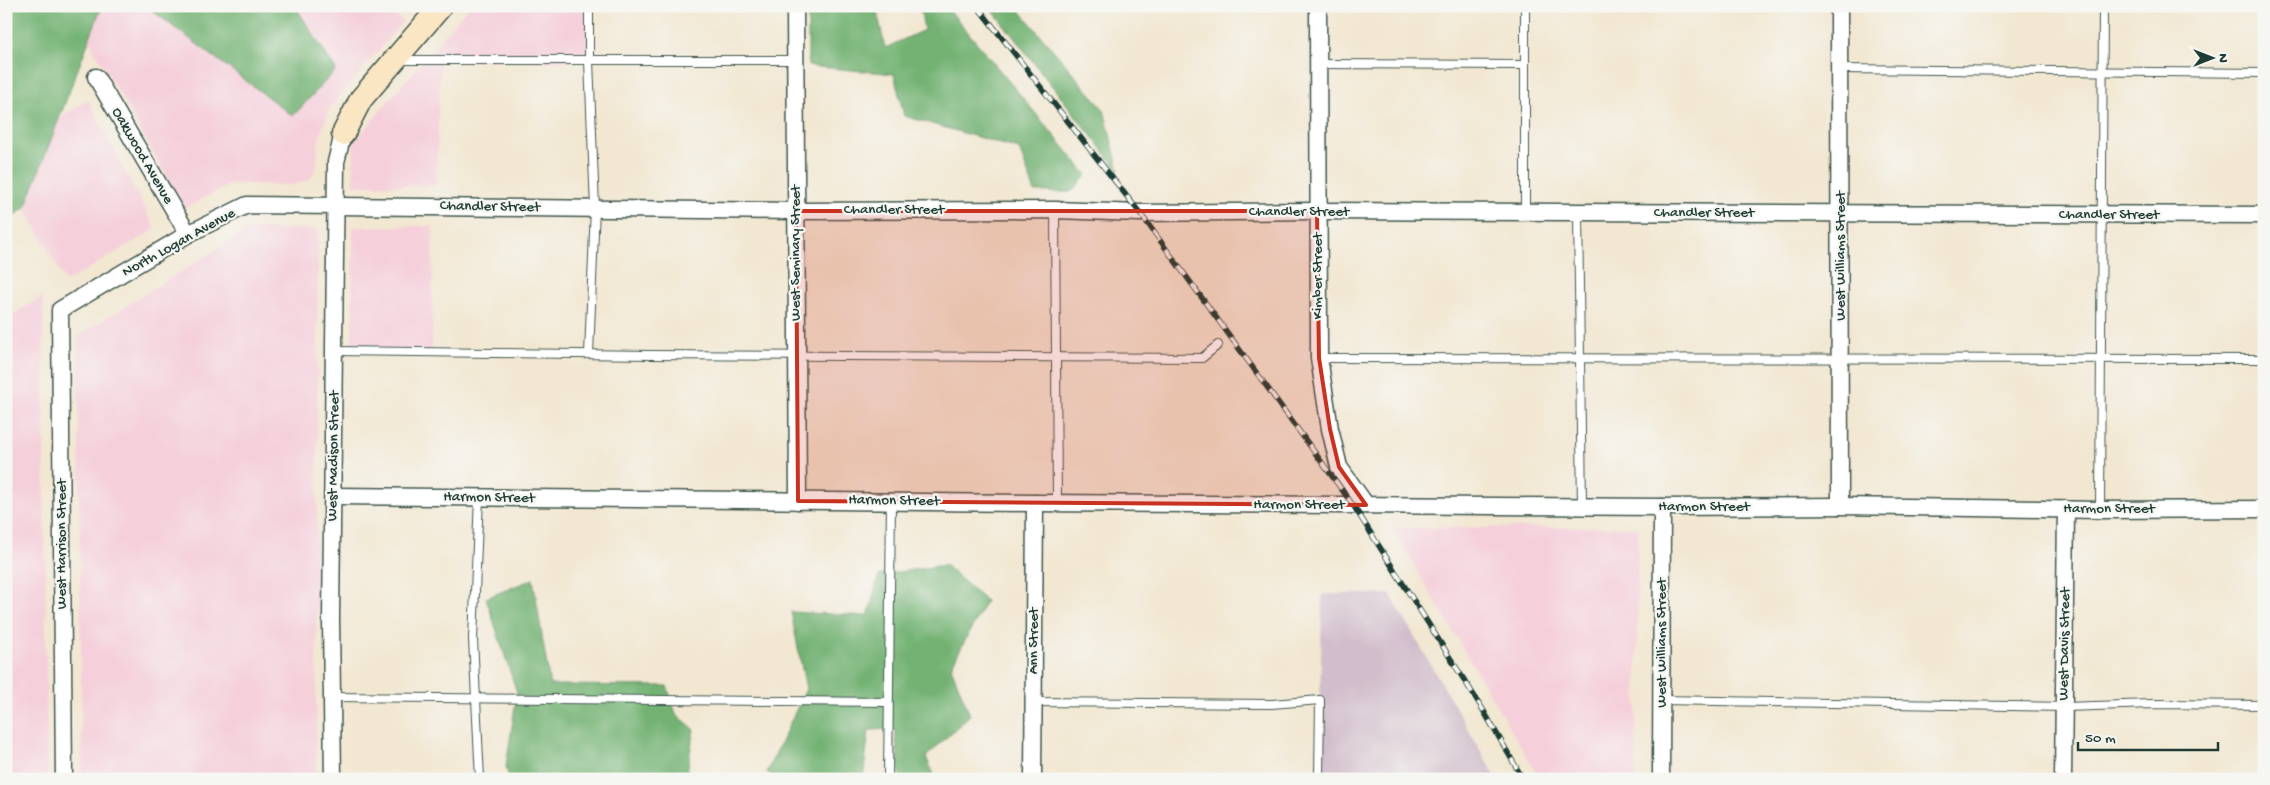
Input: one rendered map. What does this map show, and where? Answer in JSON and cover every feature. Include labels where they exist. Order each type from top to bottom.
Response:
[{"type":"street","points":[[343,134],[361,99],[441,6]]},
{"type":"street","name":"West Seminary Street","points":[[795,6],[798,501]]},
{"type":"street","name":"Kimber Street","points":[[1318,6],[1318,358],[1330,429],[1339,467],[1366,505]]},
{"type":"street","name":"West Williams Street","points":[[1840,6],[1840,506]]},
{"type":"street","name":"Oakwood Avenue","points":[[96,77],[188,234]]},
{"type":"street","name":"West Madison Street","points":[[333,779],[331,620],[334,496],[335,206],[336,162],[343,134]]},
{"type":"street","name":"North Logan Avenue","points":[[60,310],[188,234],[247,205],[335,206]]},
{"type":"street","name":"Chandler Street","points":[[335,206],[796,211],[1055,210],[1140,214],[1317,211],[2264,215]]},
{"type":"street","name":"West Harrison Street","points":[[60,310],[64,779]]},
{"type":"street","name":"Harmon Street","points":[[334,496],[1662,508],[1840,506],[2100,510],[2264,509]]},
{"type":"street","name":"Ann Street","points":[[1033,779],[1035,503]]},
{"type":"street","name":"West Williams Street","points":[[1661,779],[1662,508]]},
{"type":"street","name":"West Davis Street","points":[[2063,779],[2066,509]]},
{"type":"lane","points":[[589,6],[589,61],[595,208],[590,354]]},
{"type":"lane","points":[[1525,6],[1525,213]]},
{"type":"lane","points":[[2100,510],[2103,6]]},
{"type":"lane","points":[[394,60],[795,60]]},
{"type":"lane","points":[[1317,64],[1525,65]]},
{"type":"lane","points":[[1839,69],[2264,73]]},
{"type":"lane","points":[[1055,210],[1057,503]]},
{"type":"lane","points":[[1578,213],[1582,506]]},
{"type":"lane","points":[[335,351],[1202,358],[1218,345]]},
{"type":"lane","points":[[1318,358],[2264,359]]},
{"type":"lane","points":[[479,498],[473,638],[478,699],[480,779]]},
{"type":"lane","points":[[888,779],[891,501]]},
{"type":"lane","points":[[333,696],[888,702]]},
{"type":"lane","points":[[1034,702],[1272,704],[1320,700],[1319,779]]},
{"type":"lane","points":[[1661,700],[2065,706],[2152,704],[2264,705]]},
{"type":"highlighted area","points":[[796,211],[1317,211],[1319,358],[1330,429],[1339,467],[1366,505],[798,501]]},
{"type":"shaded area","points":[[102,6],[146,6],[262,93],[271,6],[386,6],[403,22],[329,109],[318,142],[317,165],[310,179],[294,185],[231,184],[185,208],[89,41]]},
{"type":"shaded area","points":[[469,6],[589,6],[589,61],[440,60],[436,186],[353,185],[354,142]]},
{"type":"shaded area","points":[[88,100],[155,229],[66,282],[25,208],[59,118]]},
{"type":"shaded area","points":[[433,226],[432,352],[352,351],[353,227]]},
{"type":"shaded area","points":[[249,229],[318,229],[316,779],[82,779],[78,336]]},
{"type":"shaded area","points":[[43,296],[47,779],[6,779],[6,315],[12,315]]},
{"type":"shaded area","points":[[1638,527],[1636,779],[1540,779],[1392,528]]},
{"type":"shaded area","points":[[1322,594],[1390,594],[1497,779],[1319,779]]},
{"type":"green space","points":[[6,6],[102,6],[25,208],[6,221]]},
{"type":"green space","points":[[146,6],[295,6],[336,70],[293,116]]},
{"type":"green space","points":[[808,6],[876,6],[885,48],[924,30],[920,6],[946,6],[1087,175],[1071,192],[1035,192],[1019,149],[904,116],[894,74],[808,66]]},
{"type":"green space","points":[[989,6],[1020,6],[1021,12],[1104,110],[1119,171]]},
{"type":"green space","points":[[945,565],[986,601],[951,667],[970,715],[926,757],[936,779],[900,779],[895,729],[869,730],[863,779],[778,779],[767,772],[806,689],[791,612],[868,616],[879,575]]},
{"type":"green space","points":[[533,579],[550,685],[667,686],[676,714],[694,729],[687,772],[677,779],[509,779],[506,766],[517,693],[486,598]]},
{"type":"railway","points":[[977,6],[1140,213],[1353,505],[1482,708],[1523,779]]}]
